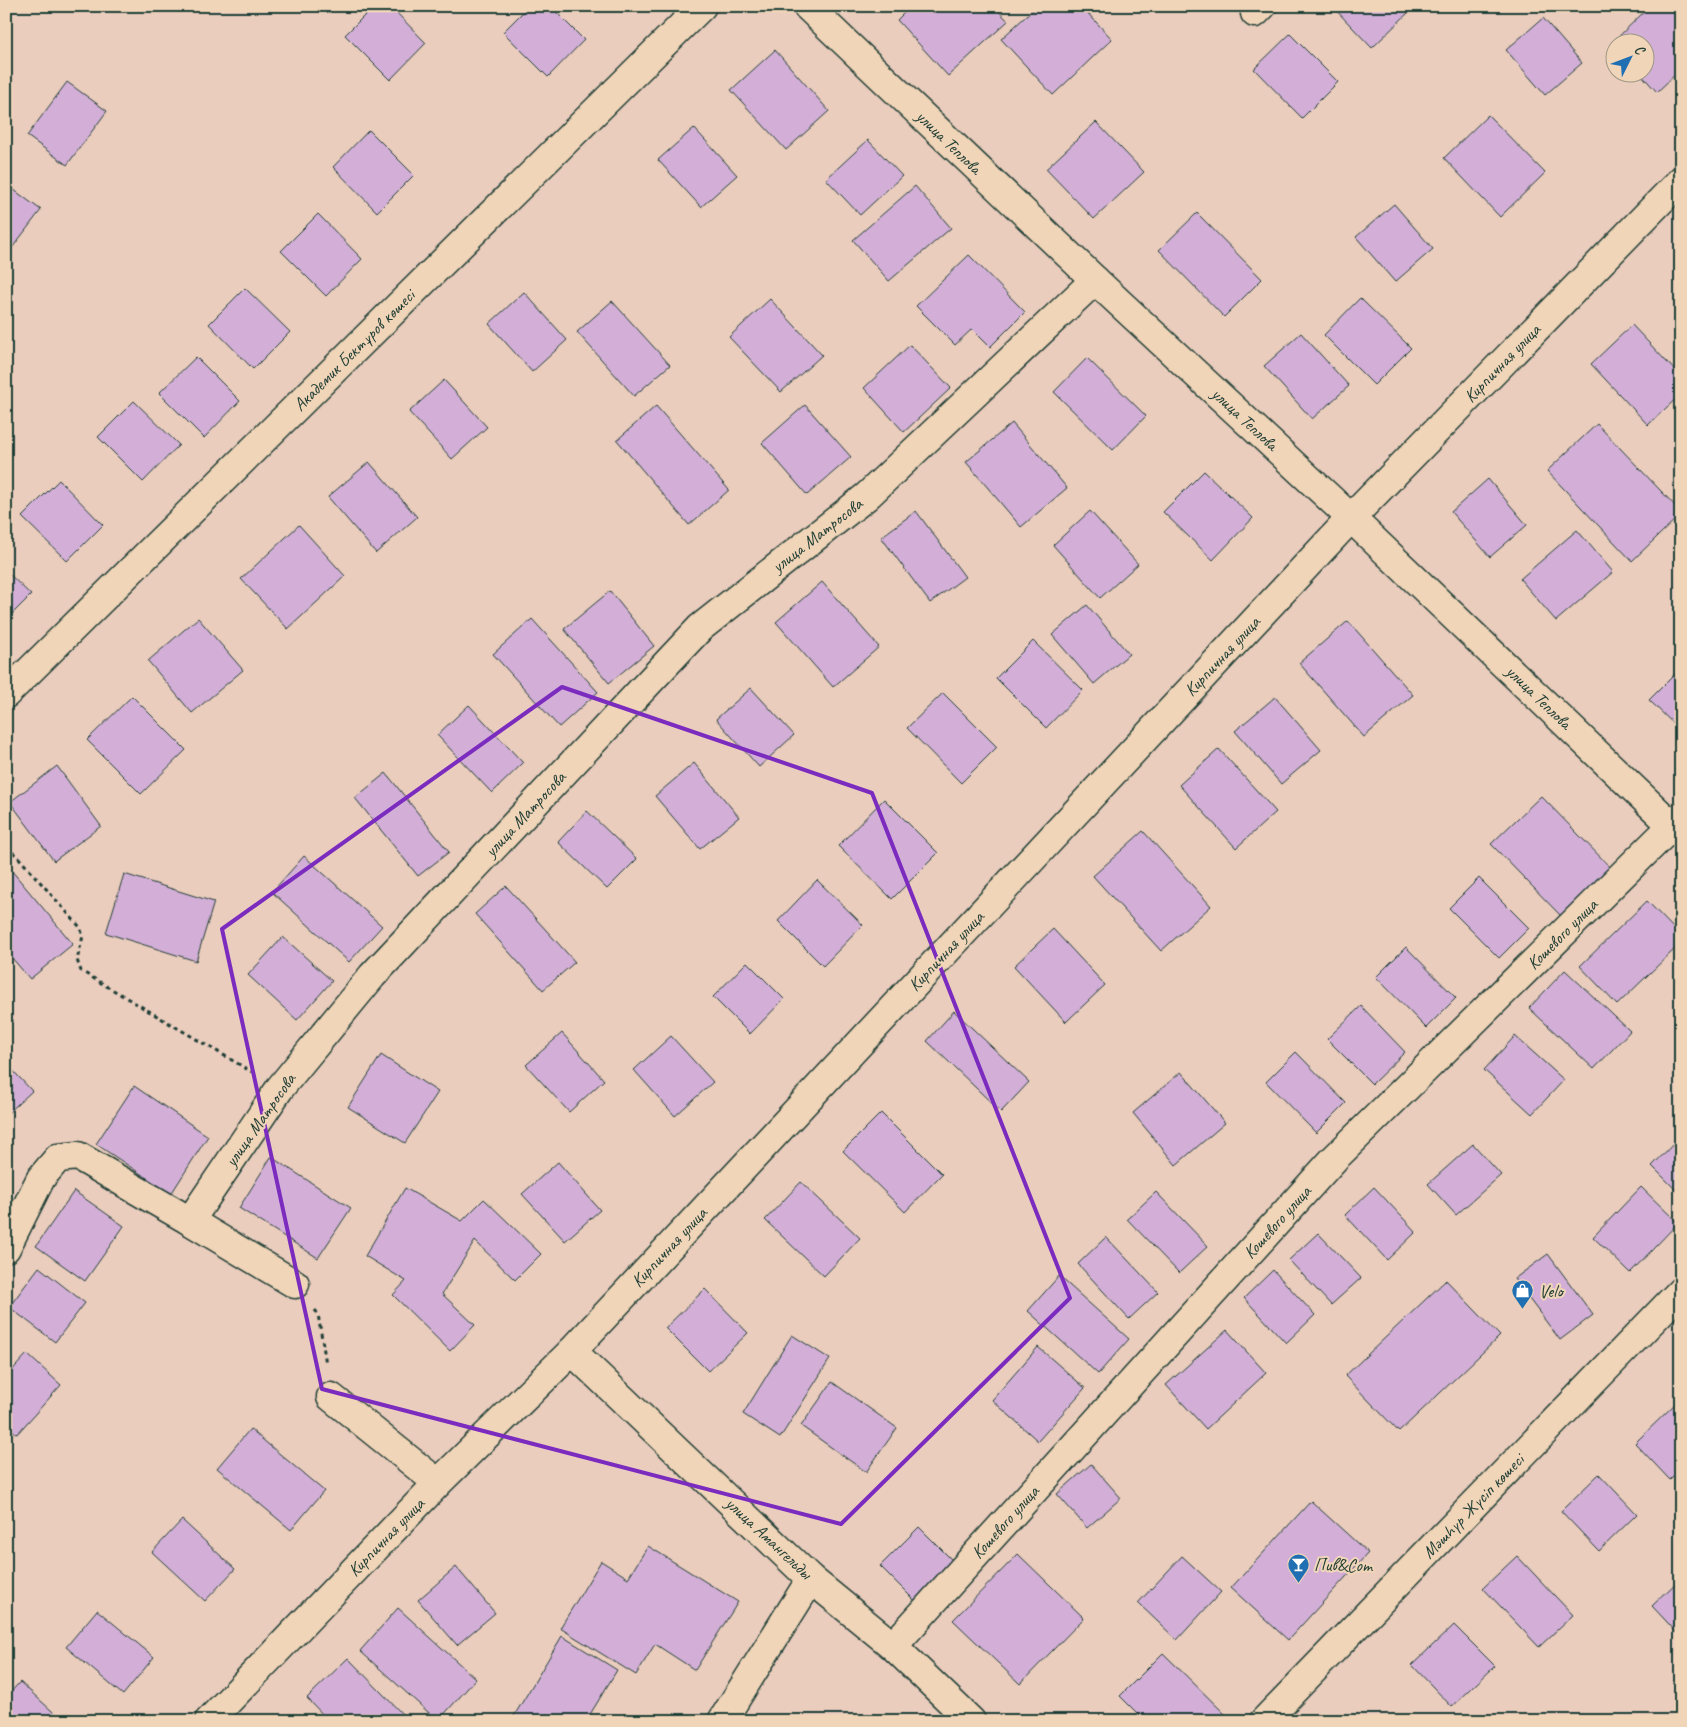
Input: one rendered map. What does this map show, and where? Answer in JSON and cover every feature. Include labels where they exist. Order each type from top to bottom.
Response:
[{"type":"street","name":"Академик Бектұров көшесі","points":[[6,694],[702,6]]},
{"type":"street","name":"улица Теплова","points":[[807,6],[1094,280],[1678,825]]},
{"type":"street","name":"Кирпичная улица","points":[[209,1721],[438,1483],[572,1351],[1351,518],[1681,180]]},
{"type":"street","name":"улица Матросова","points":[[190,1221],[280,1088],[372,976],[700,628],[866,496],[1094,280]]},
{"type":"street","name":"Кошевого улица","points":[[893,1646],[1334,1159],[1678,825]]},
{"type":"street","points":[[6,1248],[41,1178],[58,1158],[78,1156],[295,1284]]},
{"type":"street","name":"Мәшһүр Жүсіп көшесі","points":[[1264,1721],[1681,1291]]},
{"type":"street","name":"улица Амангельды","points":[[572,1351],[812,1579],[893,1646],[971,1721]]},
{"type":"street","points":[[331,1397],[438,1483]]},
{"type":"street","points":[[722,1721],[812,1579]]},
{"type":"path","points":[[6,846],[80,927],[83,936],[77,960],[81,971],[280,1088]]},
{"type":"path","points":[[295,1284],[318,1314],[331,1397]]},
{"type":"highlighted area","points":[[562,687],[872,793],[1070,1298],[841,1524],[322,1389],[222,929]]},
{"type":"building","points":[[374,6],[390,6],[426,43],[390,80],[345,35]]},
{"type":"building","points":[[529,6],[550,6],[584,40],[548,77],[503,32]]},
{"type":"building","points":[[911,6],[994,6],[1008,21],[948,76],[897,20]]},
{"type":"building","points":[[1037,6],[1081,6],[1112,39],[1053,95],[1001,39]]},
{"type":"building","points":[[1332,6],[1408,6],[1411,10],[1372,48]]},
{"type":"building","points":[[1650,6],[1669,6],[1681,18],[1681,69],[1657,92],[1648,82],[1654,82],[1654,32],[1623,32]]},
{"type":"building","points":[[1543,18],[1582,63],[1545,95],[1506,50]]},
{"type":"building","points":[[1290,34],[1338,82],[1302,118],[1254,69]]},
{"type":"building","points":[[775,50],[829,111],[786,150],[731,90]]},
{"type":"building","points":[[67,82],[107,111],[67,165],[27,136]]},
{"type":"building","points":[[1488,115],[1545,173],[1500,217],[1444,158]]},
{"type":"building","points":[[1096,122],[1144,172],[1094,219],[1046,169]]},
{"type":"building","points":[[694,128],[737,175],[701,207],[658,160]]},
{"type":"building","points":[[369,130],[414,175],[377,212],[333,167]]},
{"type":"building","points":[[868,140],[902,176],[860,215],[826,179]]},
{"type":"building","points":[[6,184],[41,210],[6,256]]},
{"type":"building","points":[[915,186],[951,228],[889,281],[853,240]]},
{"type":"building","points":[[1394,204],[1433,249],[1395,282],[1356,237]]},
{"type":"building","points":[[1197,213],[1262,279],[1224,317],[1159,250]]},
{"type":"building","points":[[318,214],[362,259],[326,296],[281,251]]},
{"type":"building","points":[[969,255],[1025,312],[990,347],[972,329],[955,345],[916,306]]},
{"type":"building","points":[[245,288],[290,332],[253,369],[209,324]]},
{"type":"building","points":[[524,292],[567,340],[532,372],[489,324]]},
{"type":"building","points":[[1360,298],[1411,348],[1374,385],[1324,335]]},
{"type":"building","points":[[770,299],[822,355],[781,392],[729,337]]},
{"type":"building","points":[[612,301],[670,365],[634,396],[577,332]]},
{"type":"building","points":[[1632,325],[1681,377],[1681,394],[1648,425],[1591,364]]},
{"type":"building","points":[[1301,333],[1349,386],[1312,419],[1264,366]]},
{"type":"building","points":[[910,345],[951,388],[904,432],[864,388]]},
{"type":"building","points":[[196,357],[240,401],[204,438],[159,393]]},
{"type":"building","points":[[1087,358],[1146,416],[1113,450],[1054,392]]},
{"type":"building","points":[[444,380],[487,427],[452,459],[409,412]]},
{"type":"building","points":[[134,401],[179,445],[143,482],[98,437]]},
{"type":"building","points":[[805,405],[851,457],[807,495],[762,443]]},
{"type":"building","points":[[656,406],[729,490],[689,525],[617,440]]},
{"type":"building","points":[[1012,423],[1067,488],[1021,527],[966,462]]},
{"type":"building","points":[[1597,424],[1681,512],[1632,561],[1547,471]]},
{"type":"building","points":[[369,462],[417,517],[376,553],[328,497]]},
{"type":"building","points":[[1204,471],[1253,518],[1213,560],[1163,512]]},
{"type":"building","points":[[1488,479],[1527,525],[1490,557],[1451,512]]},
{"type":"building","points":[[59,480],[103,525],[67,561],[22,517]]},
{"type":"building","points":[[916,511],[965,577],[930,603],[881,537]]},
{"type":"building","points":[[1090,511],[1138,564],[1100,598],[1053,545]]},
{"type":"building","points":[[299,525],[345,576],[288,629],[241,579]]},
{"type":"building","points":[[1577,530],[1613,572],[1556,621],[1520,579]]},
{"type":"building","points":[[6,571],[31,595],[6,620]]},
{"type":"building","points":[[822,582],[879,647],[833,687],[776,622]]},
{"type":"building","points":[[610,591],[654,646],[609,683],[564,629]]},
{"type":"building","points":[[1087,605],[1129,654],[1094,684],[1052,635]]},
{"type":"building","points":[[198,618],[243,670],[192,713],[148,661]]},
{"type":"building","points":[[532,619],[598,692],[559,727],[493,654]]},
{"type":"building","points":[[1348,621],[1413,695],[1364,737],[1299,663]]},
{"type":"building","points":[[1033,641],[1083,690],[1046,728],[996,678]]},
{"type":"building","points":[[1681,668],[1681,731],[1649,700]]},
{"type":"building","points":[[751,688],[794,735],[759,767],[716,719]]},
{"type":"building","points":[[943,693],[997,747],[961,783],[907,728]]},
{"type":"building","points":[[132,696],[186,750],[141,794],[87,740]]},
{"type":"building","points":[[1275,697],[1321,750],[1281,784],[1235,731]]},
{"type":"building","points":[[469,705],[523,763],[492,793],[437,735]]},
{"type":"building","points":[[1219,749],[1276,812],[1236,848],[1179,785]]},
{"type":"building","points":[[694,763],[739,817],[700,849],[655,796]]},
{"type":"building","points":[[57,766],[101,826],[54,861],[10,802]]},
{"type":"building","points":[[386,773],[449,852],[418,876],[355,798]]},
{"type":"building","points":[[1541,796],[1611,868],[1561,916],[1491,844]]},
{"type":"building","points":[[884,799],[938,853],[892,899],[838,846]]},
{"type":"building","points":[[587,811],[637,859],[607,889],[558,842]]},
{"type":"building","points":[[1143,831],[1211,906],[1161,951],[1093,876]]},
{"type":"building","points":[[304,856],[382,926],[349,962],[272,892]]},
{"type":"building","points":[[6,864],[73,944],[30,979],[6,951]]},
{"type":"building","points":[[124,874],[214,902],[196,961],[106,933]]},
{"type":"building","points":[[1479,878],[1529,928],[1499,958],[1449,908]]},
{"type":"building","points":[[817,880],[863,925],[823,966],[778,921]]},
{"type":"building","points":[[506,886],[575,962],[543,990],[475,914]]},
{"type":"building","points":[[1647,901],[1681,936],[1681,943],[1617,1005],[1580,966]]},
{"type":"building","points":[[1053,929],[1105,985],[1066,1022],[1014,966]]},
{"type":"building","points":[[283,937],[332,981],[297,1020],[248,975]]},
{"type":"building","points":[[1406,947],[1456,998],[1426,1028],[1376,977]]},
{"type":"building","points":[[747,962],[784,999],[750,1034],[713,997]]},
{"type":"building","points":[[1565,970],[1630,1031],[1594,1069],[1529,1008]]},
{"type":"building","points":[[1361,1006],[1405,1052],[1372,1084],[1327,1039]]},
{"type":"building","points":[[954,1011],[1029,1082],[1001,1112],[927,1041]]},
{"type":"building","points":[[562,1033],[604,1080],[569,1112],[526,1065]]},
{"type":"building","points":[[671,1036],[713,1082],[675,1116],[634,1070]]},
{"type":"building","points":[[1515,1036],[1564,1080],[1532,1114],[1484,1070]]},
{"type":"building","points":[[1296,1052],[1346,1103],[1316,1133],[1266,1082]]},
{"type":"building","points":[[381,1055],[438,1092],[405,1143],[348,1107]]},
{"type":"building","points":[[6,1063],[32,1091],[6,1115]]},
{"type":"building","points":[[1181,1072],[1225,1123],[1176,1165],[1133,1113]]},
{"type":"building","points":[[134,1086],[208,1136],[171,1194],[96,1144]]},
{"type":"building","points":[[881,1113],[942,1174],[905,1212],[843,1151]]},
{"type":"building","points":[[1681,1136],[1681,1195],[1652,1166]]},
{"type":"building","points":[[1473,1144],[1501,1175],[1456,1215],[1428,1184]]},
{"type":"building","points":[[271,1157],[351,1208],[318,1258],[239,1208]]},
{"type":"building","points":[[558,1162],[600,1210],[565,1241],[522,1194]]},
{"type":"building","points":[[801,1182],[860,1238],[824,1276],[765,1220]]},
{"type":"building","points":[[1374,1187],[1416,1232],[1387,1260],[1345,1215]]},
{"type":"building","points":[[1641,1187],[1678,1223],[1630,1273],[1593,1237]]},
{"type":"building","points":[[405,1188],[462,1221],[484,1199],[541,1254],[515,1280],[475,1241],[442,1294],[475,1325],[450,1351],[393,1295],[406,1281],[365,1256]]},
{"type":"building","points":[[74,1191],[124,1226],[85,1281],[36,1246]]},
{"type":"building","points":[[1156,1192],[1208,1246],[1179,1273],[1127,1219]]},
{"type":"building","points":[[1318,1233],[1361,1278],[1331,1305],[1289,1260]]},
{"type":"building","points":[[1106,1237],[1158,1292],[1129,1319],[1078,1264]]},
{"type":"building","points":[[1548,1254],[1593,1315],[1560,1340],[1514,1279]]},
{"type":"building","points":[[39,1267],[85,1303],[55,1342],[9,1307]]},
{"type":"building","points":[[1273,1270],[1315,1315],[1286,1343],[1244,1298]]},
{"type":"building","points":[[1059,1276],[1129,1339],[1098,1374],[1028,1311]]},
{"type":"building","points":[[1446,1280],[1500,1336],[1399,1432],[1345,1376]]},
{"type":"building","points":[[705,1289],[748,1333],[708,1371],[665,1328]]},
{"type":"building","points":[[1227,1330],[1266,1373],[1206,1429],[1166,1385]]},
{"type":"building","points":[[792,1335],[830,1359],[780,1438],[743,1414]]},
{"type":"building","points":[[1038,1347],[1085,1388],[1038,1441],[992,1400]]},
{"type":"building","points":[[27,1354],[61,1385],[17,1434],[6,1425],[6,1377]]},
{"type":"building","points":[[832,1382],[897,1428],[866,1472],[801,1426]]},
{"type":"building","points":[[1677,1402],[1681,1405],[1681,1469],[1670,1480],[1635,1443]]},
{"type":"building","points":[[250,1429],[324,1491],[291,1530],[217,1468]]},
{"type":"building","points":[[1091,1464],[1121,1498],[1087,1528],[1057,1494]]},
{"type":"building","points":[[1599,1474],[1637,1514],[1599,1551],[1561,1511]]},
{"type":"building","points":[[1311,1501],[1368,1553],[1288,1640],[1231,1588]]},
{"type":"building","points":[[182,1520],[235,1569],[205,1601],[152,1552]]},
{"type":"building","points":[[919,1527],[955,1563],[916,1602],[880,1566]]},
{"type":"building","points":[[648,1546],[738,1602],[695,1670],[655,1644],[636,1675],[560,1628],[601,1561],[628,1578]]},
{"type":"building","points":[[1018,1554],[1084,1618],[1020,1684],[953,1620]]},
{"type":"building","points":[[1182,1556],[1221,1592],[1177,1640],[1138,1603]]},
{"type":"building","points":[[1517,1556],[1573,1615],[1539,1647],[1483,1588]]},
{"type":"building","points":[[456,1567],[495,1613],[457,1645],[418,1600]]},
{"type":"building","points":[[1681,1578],[1681,1637],[1652,1606]]},
{"type":"building","points":[[398,1608],[476,1679],[438,1721],[360,1651]]},
{"type":"building","points":[[97,1610],[154,1657],[123,1695],[66,1647]]},
{"type":"building","points":[[1454,1625],[1495,1666],[1452,1707],[1412,1665]]},
{"type":"building","points":[[562,1636],[617,1670],[586,1721],[511,1721]]},
{"type":"building","points":[[1163,1653],[1232,1721],[1145,1721],[1120,1696]]},
{"type":"building","points":[[348,1658],[409,1721],[329,1721],[307,1698]]},
{"type":"building","points":[[20,1682],[63,1721],[6,1721],[6,1697]]},
{"type":"place","name":"Velo","points":[[1523,1310]]},
{"type":"place","name":"Пив&Com","points":[[1298,1584]]}]
